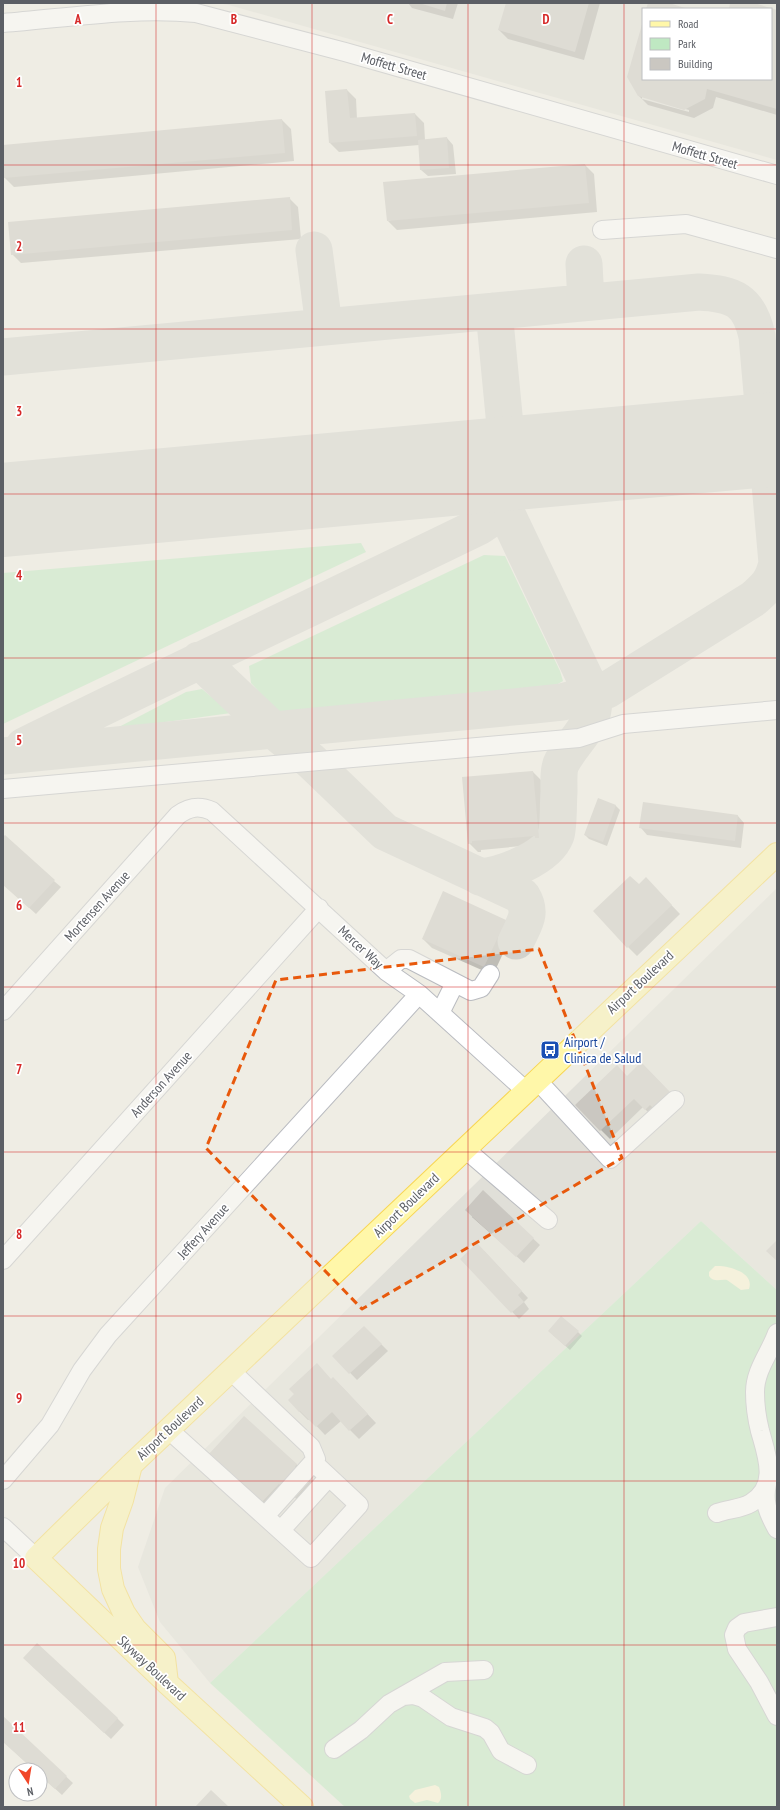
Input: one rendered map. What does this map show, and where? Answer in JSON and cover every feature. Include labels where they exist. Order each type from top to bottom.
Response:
[{"type":"main road","name":"Airport Boulevard","points":[[36,1558],[131,1464],[231,1372],[464,1149],[777,854]]},
{"type":"main road","points":[[131,1464],[122,1500],[112,1528],[109,1549],[109,1569],[113,1589],[124,1613],[135,1629],[164,1658],[167,1683]]},
{"type":"main road","name":"Skyway Boulevard","points":[[36,1558],[167,1683],[302,1807]]},
{"type":"street","name":"Moffett Street","points":[[3,23],[131,11],[173,11],[196,13],[345,52],[777,175]]},
{"type":"street","points":[[602,230],[686,224],[777,249]]},
{"type":"street","points":[[3,789],[579,738],[623,724],[777,710]]},
{"type":"street","name":"Mercer Way","points":[[195,807],[212,811],[386,971],[419,994],[531,1086],[610,1159],[675,1100]]},
{"type":"street","name":"Mortensen Avenue","points":[[3,1011],[178,815],[195,807]]},
{"type":"street","name":"Anderson Avenue","points":[[3,1260],[318,908]]},
{"type":"street","points":[[386,971],[398,961],[405,958],[410,959],[465,989],[477,990],[485,984],[490,974]]},
{"type":"street","points":[[440,1012],[455,983]]},
{"type":"street","name":"Jeffery Avenue","points":[[3,1480],[50,1425],[82,1370],[108,1335],[419,994]]},
{"type":"street","points":[[464,1149],[548,1220]]},
{"type":"street","points":[[777,1333],[760,1369],[755,1392],[758,1420],[769,1465],[765,1503],[777,1529]]},
{"type":"street","points":[[231,1372],[311,1447],[316,1459],[265,1516]]},
{"type":"street","points":[[169,1430],[311,1558],[359,1505],[313,1462]]},
{"type":"street","points":[[717,1514],[750,1504],[762,1494],[777,1466]]},
{"type":"street","points":[[281,1530],[329,1477]]},
{"type":"street","name":"Skyway Boulevard","points":[[3,1527],[36,1558]]},
{"type":"street","points":[[777,1617],[744,1623],[737,1628],[734,1635],[737,1649],[759,1682],[777,1716]]},
{"type":"street","points":[[334,1749],[361,1730],[389,1704],[445,1672],[484,1670]]},
{"type":"street","points":[[403,1696],[413,1695],[423,1698],[451,1717],[485,1728],[491,1733],[501,1751],[526,1765]]},
{"type":"highlighted area","points":[[539,949],[622,1158],[362,1309],[206,1148],[276,980]]},
{"type":"shaded area","points":[[216,3],[777,3],[777,160],[229,5]]},
{"type":"shaded area","points":[[777,888],[777,1290],[701,1221],[210,1683],[160,1622],[138,1567],[165,1488]]},
{"type":"green space","points":[[361,543],[366,552],[3,724],[3,573]]},
{"type":"green space","points":[[484,555],[505,556],[560,671],[563,681],[551,688],[278,712],[251,683],[249,666]]},
{"type":"green space","points":[[202,689],[231,713],[115,729],[186,692]]},
{"type":"green space","points":[[701,1221],[777,1290],[777,1807],[345,1807],[210,1683]]},
{"type":"sand","points":[[715,1266],[733,1268],[744,1274],[750,1283],[749,1289],[741,1290],[727,1280],[715,1280],[711,1278],[709,1276],[709,1272]]},
{"type":"sand","points":[[435,1785],[439,1787],[441,1793],[441,1800],[438,1803],[427,1800],[415,1803],[410,1799],[409,1796],[415,1790]]},
{"type":"building","points":[[419,3],[447,3],[445,11]]},
{"type":"building","points":[[506,3],[589,3],[575,52],[498,30]]},
{"type":"building","points":[[648,3],[669,3],[685,8],[646,8]]},
{"type":"building","points":[[730,3],[754,3],[770,8],[729,8]]},
{"type":"building","points":[[772,8],[777,10],[777,109],[707,89],[705,99],[684,110],[638,96],[627,77],[642,24],[642,80],[772,80]]},
{"type":"building","points":[[347,89],[350,118],[415,113],[417,136],[329,143],[325,91]]},
{"type":"building","points":[[282,119],[285,153],[4,178],[3,145]]},
{"type":"building","points":[[447,137],[449,168],[420,170],[418,140]]},
{"type":"building","points":[[585,164],[589,203],[387,221],[383,182]]},
{"type":"building","points":[[290,197],[292,230],[11,255],[8,222]]},
{"type":"building","points":[[533,771],[539,838],[535,838],[535,836],[472,841],[472,843],[468,844],[462,777]]},
{"type":"building","points":[[598,798],[616,805],[603,842],[584,835]]},
{"type":"building","points":[[643,802],[738,815],[735,841],[639,828]]},
{"type":"building","points":[[5,835],[55,880],[29,908],[3,885],[3,837]]},
{"type":"building","points":[[630,876],[639,884],[646,877],[672,905],[627,948],[593,911]]},
{"type":"building","points":[[443,891],[506,920],[484,967],[422,939]]},
{"type":"building","points":[[641,1062],[670,1092],[653,1108],[650,1105],[645,1110],[634,1099],[600,1131],[575,1105],[617,1065],[627,1076]]},
{"type":"building","points":[[483,1190],[534,1238],[516,1257],[465,1210]]},
{"type":"building","points":[[777,1240],[777,1261],[766,1251]]},
{"type":"building","points":[[477,1243],[522,1291],[518,1295],[524,1302],[511,1313],[460,1259]]},
{"type":"building","points":[[561,1316],[579,1331],[565,1346],[548,1331]]},
{"type":"building","points":[[364,1326],[382,1344],[349,1374],[332,1356]]},
{"type":"building","points":[[317,1363],[331,1379],[333,1377],[368,1414],[349,1431],[332,1412],[316,1427],[288,1400],[294,1394],[289,1389]]},
{"type":"building","points":[[244,1416],[297,1464],[295,1467],[310,1481],[295,1498],[279,1484],[262,1502],[209,1454]]},
{"type":"building","points":[[37,1643],[118,1718],[104,1733],[23,1658]]},
{"type":"building","points":[[3,1716],[67,1776],[55,1789],[48,1783],[48,1762],[25,1762],[3,1742]]},
{"type":"building","points":[[211,1790],[229,1807],[195,1807]]},
{"type":"taxiway","points":[[314,250],[324,326]]},
{"type":"taxiway","points":[[584,264],[586,302]]},
{"type":"taxiway","points":[[3,357],[699,292],[731,297],[738,301],[749,314],[754,324],[757,336],[777,563],[774,575],[769,583],[753,599],[607,690],[562,702],[3,756]]},
{"type":"taxiway","points":[[24,746],[480,526],[496,515],[506,501],[511,488],[494,311]]},
{"type":"taxiway","points":[[480,877],[500,873],[523,864],[534,858],[551,844],[556,835],[558,826],[559,777],[561,765],[589,723],[594,705],[593,695],[504,508]]},
{"type":"taxiway","points":[[199,660],[272,729],[311,761],[385,832],[522,896],[527,908],[527,913],[524,924],[516,941]]},
{"type":"runway","points":[[3,510],[777,439]]},
{"type":"place","name":"Airport / Clinica de Salud","points":[[550,1050]]}]
